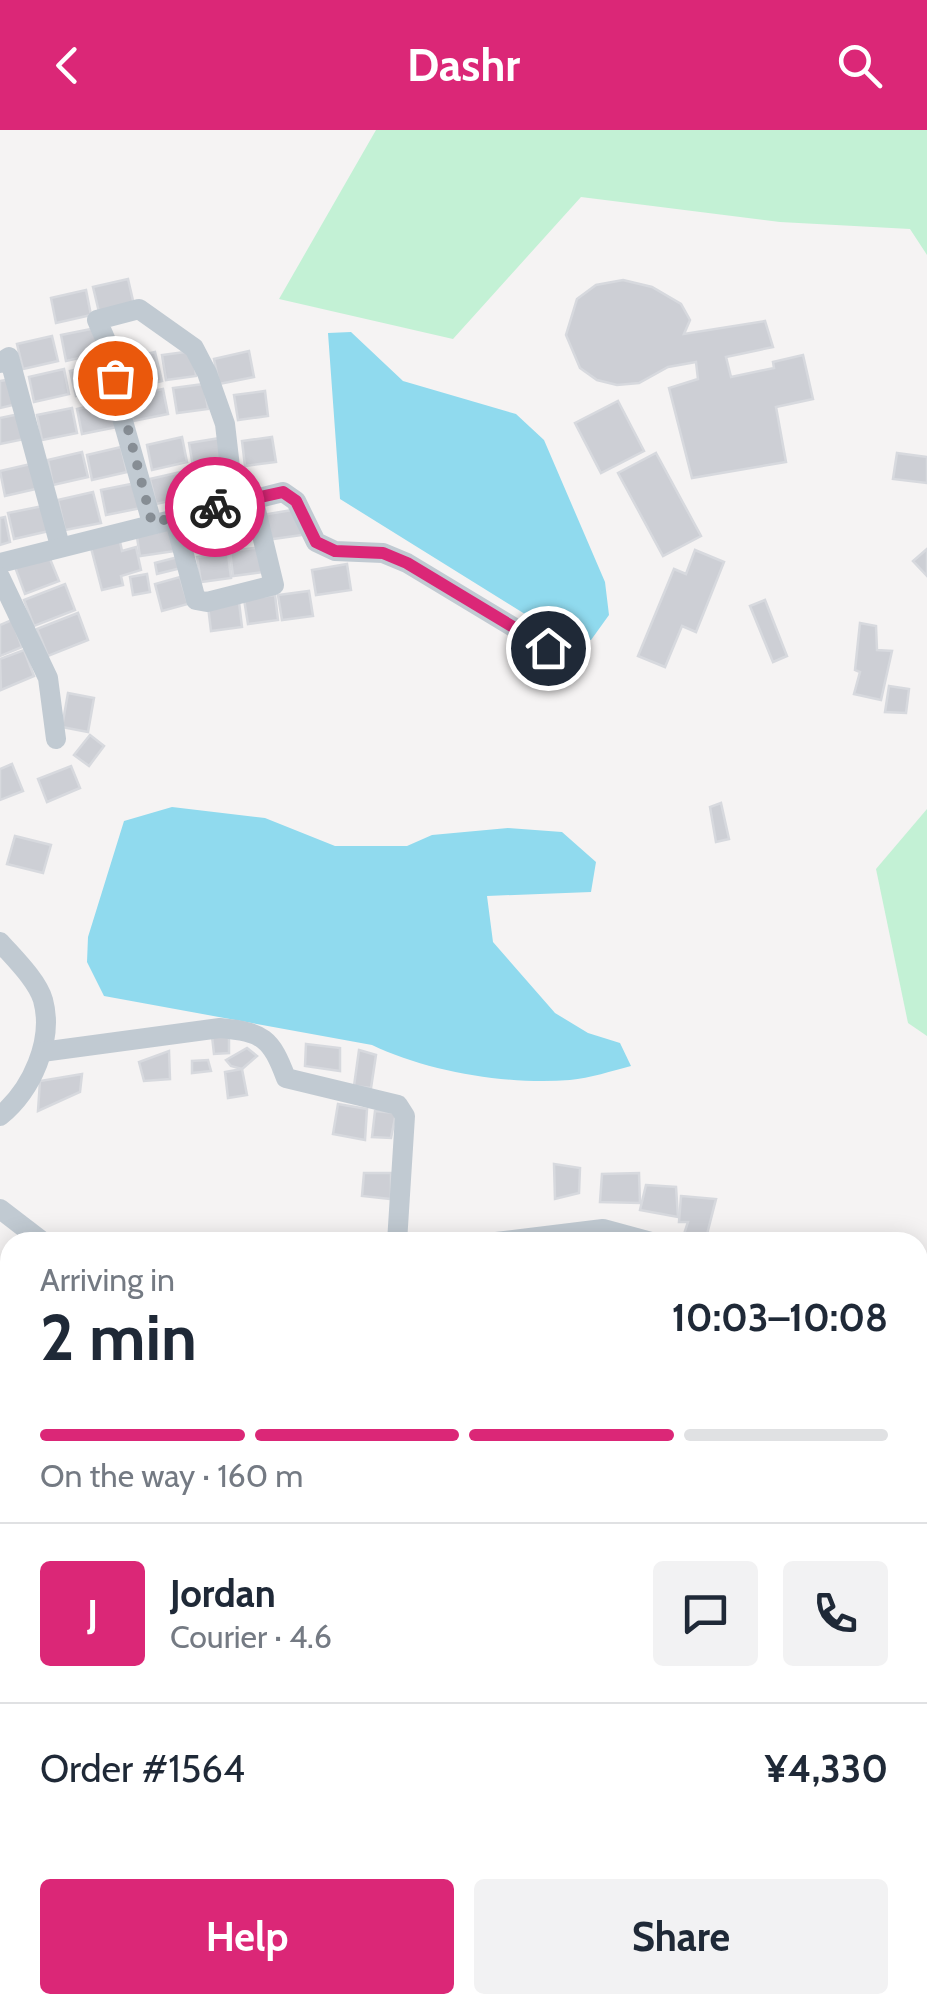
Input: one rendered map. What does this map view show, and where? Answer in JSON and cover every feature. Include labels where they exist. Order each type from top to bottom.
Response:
[{"type":"street","points":[[152,523],[117,400],[113,357],[97,320],[139,310],[194,348],[225,424],[243,500],[274,585],[207,602],[196,600],[174,518]]},
{"type":"street","points":[[0,362],[9,357],[60,546]]},
{"type":"street","points":[[0,563],[283,492],[296,501],[316,542],[335,551],[383,553],[407,563],[548,648]]},
{"type":"street","points":[[0,577],[48,678],[56,739]]},
{"type":"street","points":[[0,942],[42,997],[46,1030],[42,1052],[31,1076],[0,1116]]},
{"type":"street","points":[[42,1052],[203,1030],[246,1030],[274,1048],[286,1078],[398,1105],[406,1116],[398,1232]]},
{"type":"street","points":[[0,1208],[31,1232]]},
{"type":"street","points":[[578,1232],[613,1232]]},
{"type":"green space","points":[[376,130],[927,130],[927,255],[910,229],[780,222],[581,197],[453,339],[279,299]]},
{"type":"green space","points":[[927,809],[927,1036],[908,1023],[876,869]]},
{"type":"water","points":[[351,332],[403,381],[516,414],[544,440],[605,582],[609,615],[591,640],[565,639],[340,499],[328,333]]},
{"type":"water","points":[[172,807],[265,818],[335,846],[407,846],[432,835],[508,828],[562,832],[596,862],[591,892],[487,896],[493,942],[555,1013],[588,1033],[620,1043],[631,1066],[570,1080],[495,1078],[418,1063],[372,1045],[104,996],[87,962],[88,937],[124,821]]},
{"type":"building","points":[[128,279],[134,305],[99,312],[93,287]]},
{"type":"building","points":[[623,280],[652,287],[681,304],[690,320],[684,334],[765,321],[773,347],[726,357],[731,377],[774,368],[773,362],[803,355],[813,399],[776,407],[786,462],[692,478],[669,388],[698,379],[696,362],[668,367],[639,383],[617,385],[597,380],[580,368],[566,335],[577,299],[596,285]]},
{"type":"building","points":[[86,290],[91,315],[56,323],[51,298]]},
{"type":"building","points":[[96,328],[101,353],[66,361],[61,335]]},
{"type":"building","points":[[52,336],[58,361],[23,369],[17,344]]},
{"type":"building","points":[[193,351],[196,376],[166,380],[162,355]]},
{"type":"building","points":[[249,351],[254,377],[219,384],[214,359]]},
{"type":"building","points":[[155,352],[162,381],[127,389],[120,360]]},
{"type":"building","points":[[105,363],[111,388],[76,396],[70,371]]},
{"type":"building","points":[[64,369],[69,394],[34,402],[29,377]]},
{"type":"building","points":[[12,379],[17,404],[0,408],[0,381]]},
{"type":"building","points":[[204,384],[208,409],[177,413],[173,388]]},
{"type":"building","points":[[163,389],[168,414],[133,421],[128,396]]},
{"type":"building","points":[[265,391],[268,416],[238,420],[234,395]]},
{"type":"building","points":[[112,401],[117,427],[82,434],[77,409]]},
{"type":"building","points":[[618,401],[644,451],[601,473],[575,423]]},
{"type":"building","points":[[72,408],[77,433],[42,440],[37,415]]},
{"type":"building","points":[[24,413],[29,438],[0,444],[0,418]]},
{"type":"building","points":[[182,437],[187,462],[152,470],[147,445]]},
{"type":"building","points":[[272,437],[276,462],[245,466],[242,441]]},
{"type":"building","points":[[220,438],[224,463],[193,467],[189,443]]},
{"type":"building","points":[[121,447],[127,472],[92,480],[87,455]]},
{"type":"building","points":[[82,452],[88,477],[53,485],[48,460]]},
{"type":"building","points":[[656,453],[701,536],[663,556],[618,473]]},
{"type":"building","points":[[897,453],[927,457],[927,483],[893,479]]},
{"type":"building","points":[[35,463],[40,488],[5,496],[0,471]]},
{"type":"building","points":[[226,469],[229,493],[198,498],[195,473]]},
{"type":"building","points":[[185,471],[191,496],[156,504],[150,479]]},
{"type":"building","points":[[136,483],[141,508],[106,515],[101,490]]},
{"type":"building","points":[[93,492],[101,523],[65,530],[58,500]]},
{"type":"building","points":[[43,506],[49,531],[14,539],[8,513]]},
{"type":"building","points":[[251,508],[255,534],[224,538],[221,513]]},
{"type":"building","points":[[298,509],[302,535],[266,540],[262,515]]},
{"type":"building","points":[[216,516],[219,541],[188,545],[185,520]]},
{"type":"building","points":[[5,517],[10,542],[0,545],[0,518]]},
{"type":"building","points":[[172,525],[175,551],[140,556],[136,531]]},
{"type":"building","points":[[119,537],[122,551],[136,547],[141,570],[121,576],[123,585],[102,590],[90,544]]},
{"type":"building","points":[[261,547],[264,572],[233,576],[230,551]]},
{"type":"building","points":[[927,549],[927,576],[913,561]]},
{"type":"building","points":[[695,550],[724,562],[696,632],[682,626],[665,667],[638,656],[674,569],[686,574]]},
{"type":"building","points":[[228,553],[231,578],[201,582],[197,557]]},
{"type":"building","points":[[48,554],[59,581],[25,594],[15,567]]},
{"type":"building","points":[[178,557],[181,568],[157,574],[155,563]]},
{"type":"building","points":[[347,564],[351,590],[316,595],[312,570]]},
{"type":"building","points":[[147,574],[150,592],[133,595],[130,577]]},
{"type":"building","points":[[180,577],[188,604],[162,611],[155,584]]},
{"type":"building","points":[[65,584],[75,610],[34,626],[24,600]]},
{"type":"building","points":[[309,591],[313,616],[282,620],[278,595]]},
{"type":"building","points":[[275,595],[278,620],[248,624],[244,599]]},
{"type":"building","points":[[765,600],[787,656],[773,662],[750,606]]},
{"type":"building","points":[[239,602],[242,627],[211,631],[208,606]]},
{"type":"building","points":[[78,613],[88,640],[48,656],[37,629]]},
{"type":"building","points":[[12,620],[22,647],[0,656],[0,625]]},
{"type":"building","points":[[860,623],[876,626],[877,650],[892,651],[881,700],[854,694],[860,672],[855,670]]},
{"type":"building","points":[[24,650],[34,676],[1,690],[0,659]]},
{"type":"building","points":[[889,686],[909,689],[906,713],[885,712]]},
{"type":"building","points":[[68,693],[94,698],[88,732],[62,727]]},
{"type":"building","points":[[90,735],[104,746],[89,766],[74,755]]},
{"type":"building","points":[[12,764],[23,791],[0,800],[0,769]]},
{"type":"building","points":[[71,766],[80,788],[47,802],[38,779]]},
{"type":"building","points":[[721,803],[729,839],[716,842],[710,807]]},
{"type":"building","points":[[15,836],[51,845],[43,873],[7,864]]},
{"type":"building","points":[[229,1034],[229,1053],[214,1054],[212,1036]]},
{"type":"building","points":[[306,1044],[340,1048],[340,1071],[305,1066]]},
{"type":"building","points":[[247,1048],[257,1056],[242,1069],[226,1060]]},
{"type":"building","points":[[359,1050],[376,1055],[371,1088],[354,1086]]},
{"type":"building","points":[[169,1051],[170,1079],[144,1081],[139,1062]]},
{"type":"building","points":[[208,1060],[211,1071],[192,1073],[192,1061]]},
{"type":"building","points":[[242,1069],[247,1095],[228,1098],[225,1072]]},
{"type":"building","points":[[82,1074],[80,1092],[38,1111],[40,1081]]},
{"type":"building","points":[[338,1104],[367,1109],[365,1140],[333,1134]]},
{"type":"building","points":[[375,1111],[396,1113],[391,1138],[372,1137]]},
{"type":"building","points":[[554,1164],[580,1168],[579,1193],[555,1199]]},
{"type":"building","points":[[364,1173],[391,1173],[391,1199],[362,1196]]},
{"type":"building","points":[[639,1173],[640,1203],[600,1202],[602,1174]]},
{"type":"building","points":[[646,1185],[676,1187],[678,1217],[640,1210]]},
{"type":"building","points":[[681,1196],[716,1199],[708,1232],[685,1232],[688,1222],[679,1222]]},
{"type":"way so far","points":[[115,378],[117,400],[152,523],[215,507]]},
{"type":"route","points":[[215,507],[283,492],[296,501],[316,542],[335,551],[383,553],[407,563],[548,648]]}]
